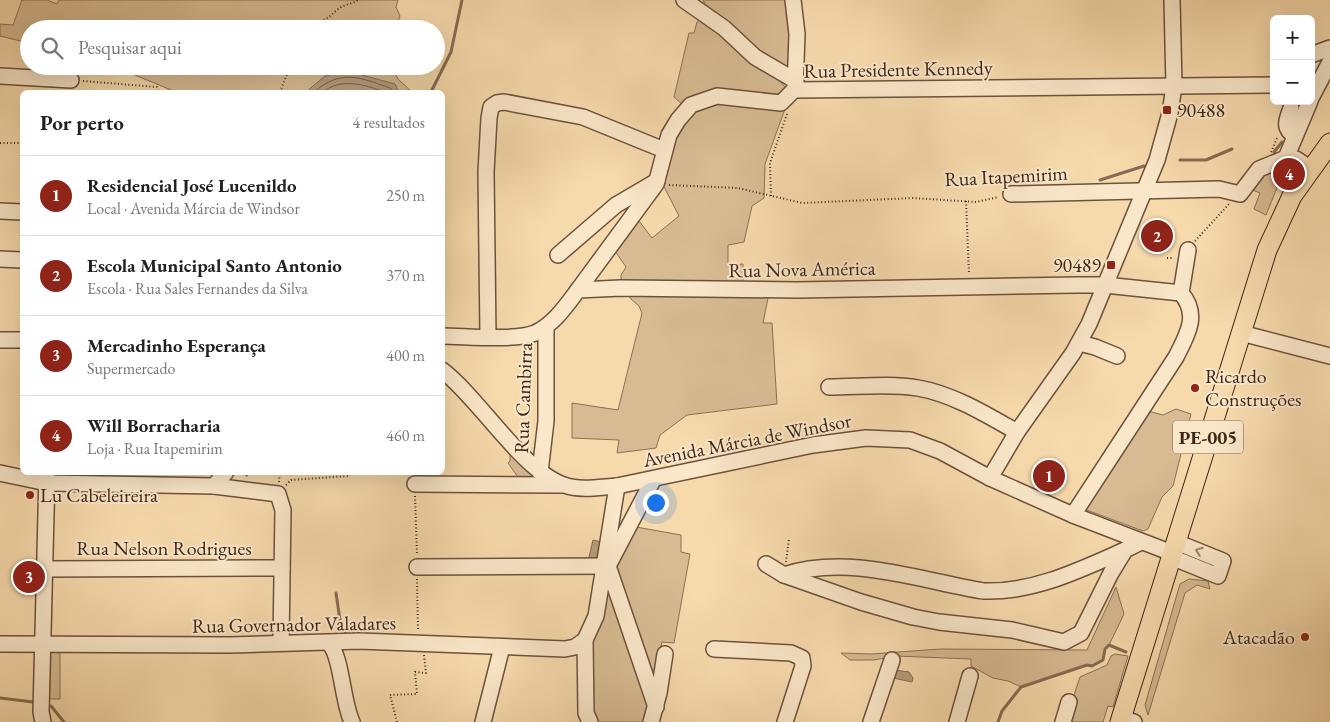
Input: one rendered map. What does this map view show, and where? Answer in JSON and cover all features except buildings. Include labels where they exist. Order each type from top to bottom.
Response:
[{"type":"main road","name":"PE-005","points":[[1125,721],[1173,551],[1267,250],[1292,196],[1330,143]]},
{"type":"street","points":[[684,0],[724,28],[755,57],[795,86]]},
{"type":"street","points":[[793,0],[797,34],[795,86]]},
{"type":"street","points":[[990,478],[1017,432],[1079,343],[1089,324],[1164,138],[1174,86],[1172,0]]},
{"type":"street","points":[[1315,54],[1330,48]]},
{"type":"street","points":[[1315,90],[1330,62]]},
{"type":"street","points":[[0,76],[71,80]]},
{"type":"street","name":"Rua Presidente Kennedy","points":[[578,290],[657,182],[664,150],[678,120],[691,104],[698,101],[717,96],[739,97],[774,104],[781,103],[795,86],[1270,85]]},
{"type":"street","points":[[488,336],[486,172],[488,118],[492,107],[497,102],[504,102],[561,111],[602,124],[664,150]]},
{"type":"street","points":[[1290,131],[1307,105]]},
{"type":"street","points":[[1286,158],[1291,108]]},
{"type":"street","points":[[1237,195],[1243,193],[1255,172],[1286,158],[1296,159],[1311,169]]},
{"type":"street","points":[[558,255],[616,205],[657,182]]},
{"type":"street","name":"Rua Itapemirim","points":[[1011,194],[1219,189],[1237,195]]},
{"type":"street","points":[[0,210],[20,212]]},
{"type":"street","points":[[1073,515],[1176,357],[1189,333],[1191,313],[1187,301],[1181,294],[1188,250]]},
{"type":"street","points":[[0,259],[20,260]]},
{"type":"street","name":"Rua Nova América","points":[[578,290],[1105,285],[1168,290],[1181,294]]},
{"type":"street","points":[[445,336],[527,335],[546,327],[556,318],[578,290]]},
{"type":"street","name":"Rua Cambirra","points":[[540,472],[546,421],[546,327]]},
{"type":"street","points":[[1242,333],[1330,356]]},
{"type":"street","points":[[0,340],[20,340]]},
{"type":"street","points":[[1079,343],[1095,346],[1118,356]]},
{"type":"street","name":"Avenida Márcia de Windsor","points":[[445,373],[540,472],[563,485],[595,488],[617,486],[813,445],[888,437],[910,440],[940,451],[990,478],[1073,515],[1142,542],[1173,551]]},
{"type":"street","points":[[829,387],[900,386],[920,388],[973,408],[1017,432]]},
{"type":"street","points":[[0,473],[47,478],[152,478],[278,494],[283,510],[281,642]]},
{"type":"street","points":[[214,486],[223,475]]},
{"type":"street","points":[[43,722],[41,712],[47,478]]},
{"type":"street","points":[[653,480],[606,566],[656,707]]},
{"type":"street","points":[[415,484],[563,485]]},
{"type":"street","points":[[590,722],[586,713],[585,640],[596,616],[606,566],[617,486]]},
{"type":"street","points":[[784,575],[818,567],[866,569],[983,591],[1000,592],[1020,589],[1062,577],[1142,542]]},
{"type":"street","points":[[766,564],[784,575],[860,602],[913,617],[1012,630],[1064,642],[1081,633],[1111,573],[1125,550]]},
{"type":"street","points":[[1173,551],[1223,561],[1218,576],[1173,551]]},
{"type":"street","points":[[417,567],[606,566]]},
{"type":"street","name":"Rua Nelson Rodrigues","points":[[46,569],[282,568]]},
{"type":"street","name":"Rua Governador Valadares","points":[[0,644],[221,645],[359,641],[565,649],[575,647],[585,640]]},
{"type":"street","points":[[329,643],[335,651],[344,702],[352,722]]},
{"type":"street","points":[[483,722],[502,647]]},
{"type":"street","points":[[714,649],[791,653],[802,658],[803,666],[785,722]]},
{"type":"street","points":[[651,722],[656,707],[665,654]]},
{"type":"street","points":[[871,722],[892,660]]},
{"type":"street","points":[[956,722],[970,676]]},
{"type":"street","points":[[1063,722],[1069,702]]},
{"type":"path","points":[[326,20],[341,7],[358,0]]},
{"type":"path","points":[[281,90],[287,75]]},
{"type":"path","points":[[71,80],[157,87],[158,90]]},
{"type":"path","points":[[772,196],[770,163],[795,86]]},
{"type":"path","points":[[1266,166],[1273,144],[1290,131]]},
{"type":"path","points":[[0,142],[20,143]]},
{"type":"path","name":"Rua Itapemirim","points":[[657,182],[738,188],[802,203],[913,198],[976,202],[1011,194]]},
{"type":"path","points":[[1188,250],[1237,195]]},
{"type":"path","points":[[966,201],[969,286]]},
{"type":"path","points":[[278,494],[291,480],[350,475]]},
{"type":"path","points":[[784,575],[789,539]]},
{"type":"path","points":[[397,722],[390,695],[416,694],[415,672],[426,673],[423,644]]},
{"type":"shaded area","points":[[22,0],[47,0],[57,4],[59,0],[398,0],[396,7],[400,16],[398,20],[20,20],[20,41],[0,36],[0,24],[13,25]]},
{"type":"shaded area","points":[[703,0],[791,0],[793,31],[788,70],[770,64],[706,6]]},
{"type":"shaded area","points":[[701,19],[773,73],[785,87],[782,92],[774,97],[691,99],[682,104],[674,97],[689,33],[694,33],[697,22]]},
{"type":"shaded area","points":[[135,75],[396,75],[410,90],[171,90]]},
{"type":"shaded area","points":[[706,99],[785,109],[765,164],[764,198],[752,206],[744,242],[728,245],[728,266],[743,264],[743,284],[621,285],[621,275],[626,267],[613,248],[636,217],[652,238],[679,216],[661,181],[673,134]]},
{"type":"shaded area","points":[[1272,170],[1282,175],[1266,215],[1254,209],[1260,193],[1250,189],[1252,182]]},
{"type":"shaded area","points":[[630,292],[769,293],[763,323],[772,323],[777,404],[687,415],[660,435],[656,448],[617,453],[619,440],[572,438],[572,403],[618,410],[642,313],[639,306],[630,298]]},
{"type":"shaded area","points":[[1176,409],[1191,414],[1173,486],[1162,497],[1148,529],[1143,531],[1084,509],[1144,410],[1163,415]]},
{"type":"shaded area","points":[[510,448],[541,486],[525,487],[508,463],[510,461]]},
{"type":"shaded area","points":[[636,527],[681,535],[681,552],[690,554],[674,643],[662,642],[655,675],[646,671],[612,564]]},
{"type":"shaded area","points":[[606,577],[650,704],[647,722],[595,722],[593,718],[592,636]]},
{"type":"shaded area","points":[[1189,579],[1208,581],[1210,589],[1197,585],[1185,593],[1148,715],[1145,705],[1180,584]]},
{"type":"shaded area","points":[[1116,587],[1124,614],[1109,645],[1105,649],[1103,660],[1092,666],[1087,665],[1021,687],[1008,681],[993,678],[971,666],[971,659],[896,656],[874,660],[850,660],[841,653],[871,654],[940,649],[1087,650]]},
{"type":"shaded area","points":[[45,651],[60,651],[60,699],[46,699]]},
{"type":"shaded area","points":[[1115,654],[1128,656],[1113,707],[1108,706],[1103,722],[1065,722],[1080,677],[1107,665],[1111,656]]},
{"type":"water","points":[[362,75],[395,84],[398,90],[308,90],[325,76]]},
{"type":"water","points":[[593,540],[601,542],[597,559],[589,557]]},
{"type":"water","points":[[895,670],[909,672],[913,678],[912,682],[893,678]]},
{"type":"waterway","points":[[445,64],[451,52],[462,0]]},
{"type":"waterway","points":[[432,90],[440,75]]},
{"type":"waterway","points":[[1274,152],[1282,142]]},
{"type":"waterway","points":[[1180,160],[1206,160],[1232,149]]},
{"type":"waterway","points":[[1100,180],[1144,166]]},
{"type":"waterway","points":[[336,593],[341,627],[348,637]]},
{"type":"waterway","points":[[998,722],[1002,711],[1021,687],[1087,665],[1092,666],[1103,660],[1105,649],[1109,645],[1126,652]]},
{"type":"waterway","points":[[0,698],[33,702]]},
{"type":"waterway","points":[[51,706],[64,722]]},
{"type":"place","name":"90488","points":[[1167,110]]},
{"type":"place","name":"Will Borracharia","points":[[1289,174]]},
{"type":"place","name":"Escola Municipal Santo Antonio","points":[[1157,236]]},
{"type":"place","name":"90489","points":[[1111,265]]},
{"type":"place","name":"Ricardo Construções","points":[[1195,388]]},
{"type":"place","name":"Residencial José Lucenildo","points":[[1049,476]]},
{"type":"place","name":"Lu Cabeleireira","points":[[30,495]]},
{"type":"place","name":"Mercadinho Esperança","points":[[29,577]]},
{"type":"place","name":"Atacadão","points":[[1305,637]]}]
